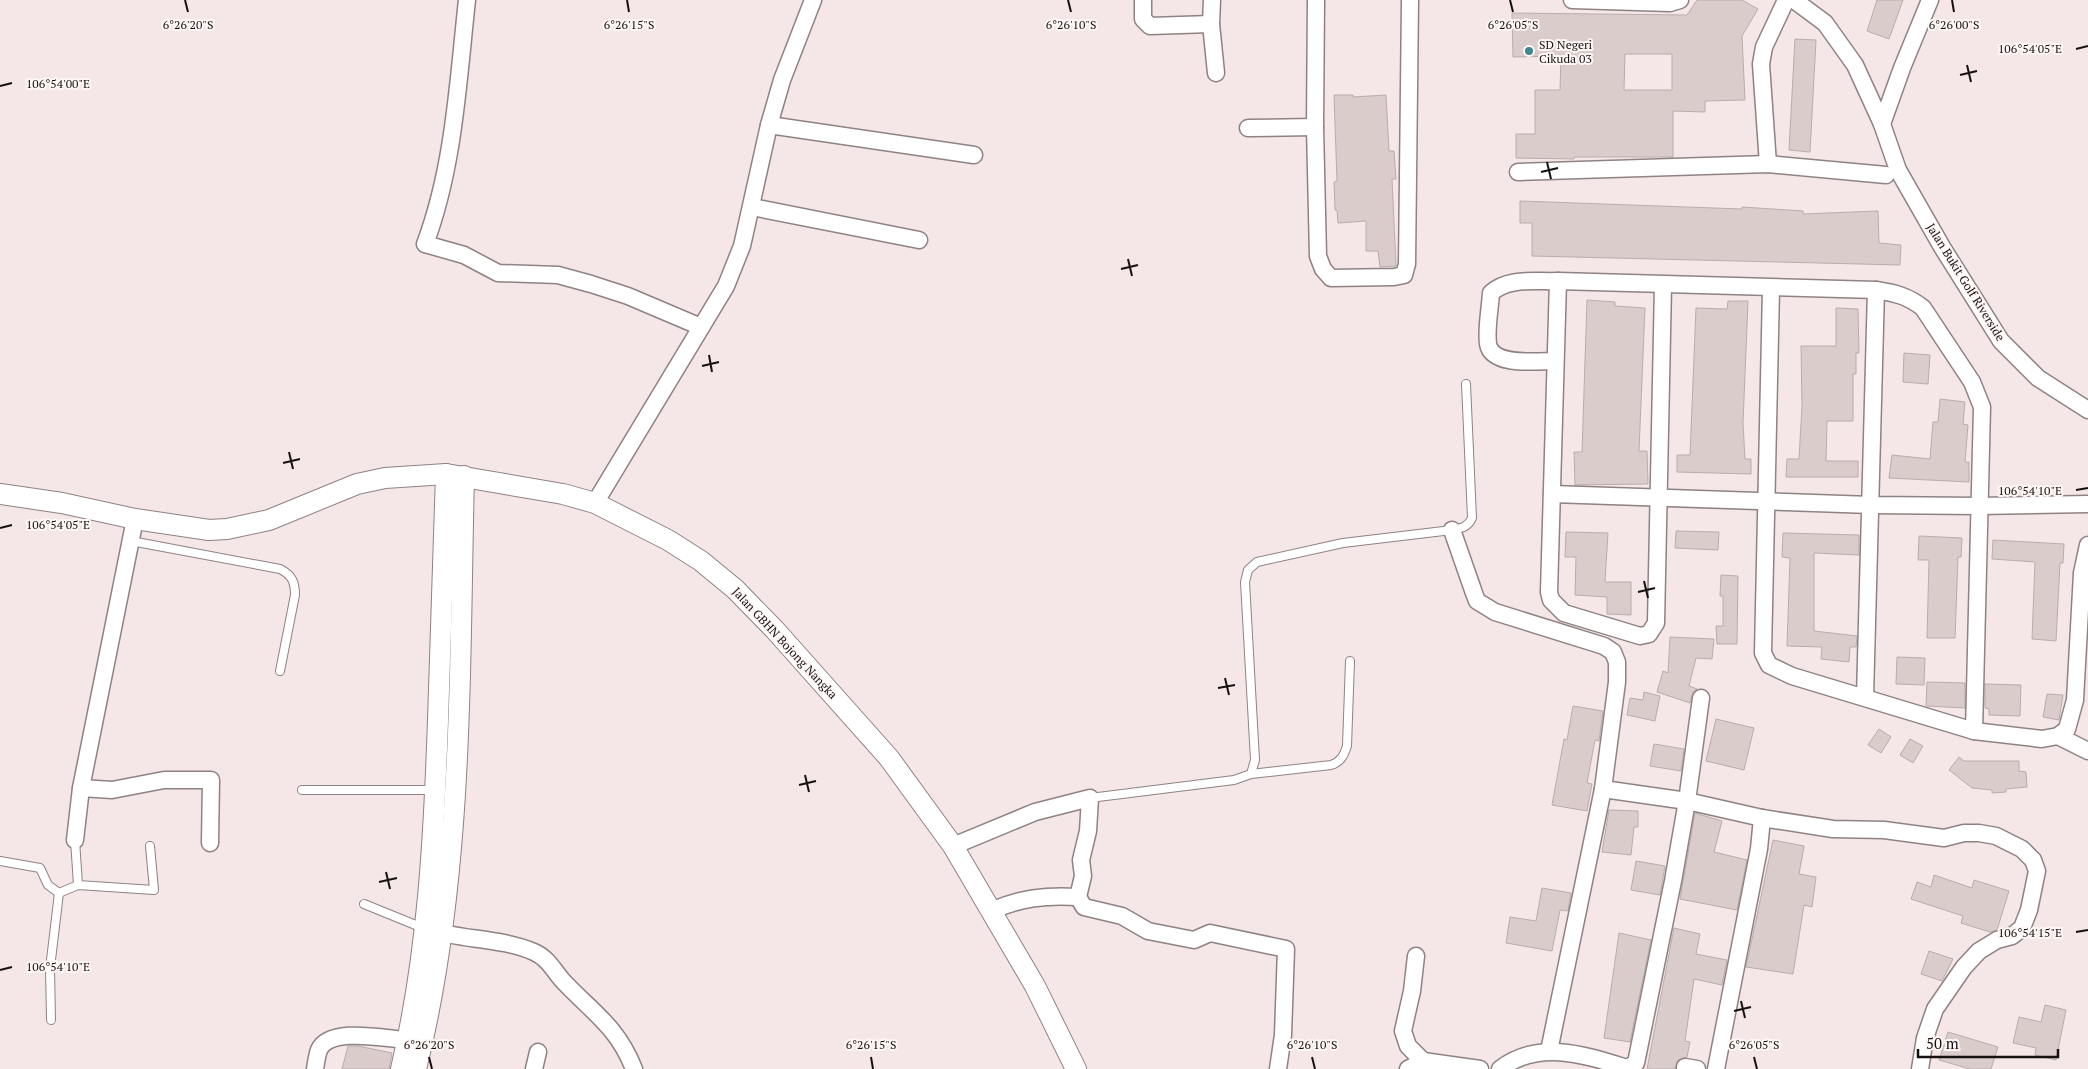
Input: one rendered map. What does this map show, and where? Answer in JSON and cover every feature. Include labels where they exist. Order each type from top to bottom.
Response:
[{"type":"street","points":[[467,0],[455,117],[438,210],[425,244],[464,255],[498,273],[558,275],[592,284],[628,296],[701,327]]},
{"type":"street","points":[[595,503],[726,286],[742,246],[769,124],[782,80],[813,0]]},
{"type":"street","points":[[1143,0],[1143,19],[1150,26],[1211,24]]},
{"type":"street","points":[[1212,0],[1211,24],[1216,73]]},
{"type":"street","points":[[1316,0],[1315,127],[1318,256],[1322,269],[1331,278],[1394,277],[1404,275],[1407,264],[1410,0]]},
{"type":"street","points":[[1572,0],[1670,3],[1680,0]]},
{"type":"street","points":[[1768,164],[1761,64],[1764,47],[1786,0]]},
{"type":"street","name":"Jalan Bukit Golf Riverside","points":[[1794,0],[1825,23],[1855,65],[1882,124],[1903,178],[2001,341],[2038,378],[2088,410]]},
{"type":"street","points":[[1882,124],[1902,68],[1930,0]]},
{"type":"street","points":[[769,124],[974,155]]},
{"type":"street","points":[[1248,128],[1315,127]]},
{"type":"street","points":[[1518,172],[1768,164],[1886,174]]},
{"type":"street","points":[[752,207],[919,240]]},
{"type":"street","points":[[1555,361],[1506,361],[1494,356],[1488,346],[1490,293],[1498,286],[1508,282],[1558,282],[1771,289],[1876,290],[1905,296],[1923,308],[1972,382],[1982,407],[1974,731]]},
{"type":"street","points":[[1558,282],[1549,592],[1551,600],[1564,613],[1640,636],[1648,634],[1656,623],[1663,285]]},
{"type":"street","points":[[1771,289],[1763,652],[1769,665],[1792,676],[1974,731],[2042,739],[2058,736],[2067,729],[2075,700],[2088,545]]},
{"type":"street","points":[[1865,697],[1876,290]]},
{"type":"street","points":[[401,1069],[434,931],[436,790],[455,475]]},
{"type":"street","points":[[416,1069],[455,793],[455,475]]},
{"type":"street","name":"Jalan GBHN Bojong Nangka","points":[[0,494],[62,503],[135,519],[209,530],[227,529],[269,520],[357,484],[385,478],[455,475],[563,494],[595,503],[668,540],[701,561],[735,590],[775,630],[889,758],[952,846],[1035,986],[1076,1069]]},
{"type":"street","points":[[1552,494],[1658,500],[1765,503],[1979,506],[2088,505]]},
{"type":"street","points":[[75,840],[81,788],[135,519]]},
{"type":"street","points":[[1452,530],[1477,601],[1484,607],[1604,646],[1613,652],[1617,662],[1617,682],[1603,789],[1549,1050]]},
{"type":"street","points":[[1500,1069],[1528,1055],[1549,1050],[1604,1065],[1628,1068],[1636,1063],[1687,801],[1701,698]]},
{"type":"street","points":[[2058,736],[2088,751]]},
{"type":"street","points":[[81,788],[112,790],[164,780],[211,780],[210,844]]},
{"type":"street","points":[[1603,789],[1687,801],[1762,818],[1833,830],[1884,830],[1944,838],[1964,833],[1979,833],[1996,836],[2022,849],[2033,860],[2037,871],[2030,910],[2022,928],[2012,936],[1997,940],[1979,951],[1964,967],[1936,1009],[1926,1038],[1920,1069]]},
{"type":"street","points":[[952,846],[1035,812],[1090,798],[1088,831],[1081,860],[1083,876],[1078,897],[1084,906],[1122,916],[1148,931],[1194,940],[1210,933],[1286,949],[1283,1035],[1278,1069]]},
{"type":"street","points":[[1716,1069],[1759,850],[1762,818]]},
{"type":"street","points":[[991,911],[1030,898],[1050,895],[1078,897]]},
{"type":"street","points":[[434,931],[535,952],[547,961],[562,980],[610,1027],[625,1046],[634,1069]]},
{"type":"street","points":[[1416,956],[1412,991],[1403,1031],[1408,1046],[1423,1061]]},
{"type":"street","points":[[315,1069],[319,1050],[334,1037],[346,1035],[408,1040]]},
{"type":"street","points":[[534,1069],[538,1052]]},
{"type":"street","points":[[1408,1069],[1423,1061],[1480,1069]]},
{"type":"lane","points":[[1251,774],[1255,760],[1245,582],[1248,570],[1258,562],[1343,543],[1452,530],[1470,524],[1472,518],[1466,384]]},
{"type":"lane","points":[[131,541],[280,569],[287,573],[295,584],[295,595],[280,671]]},
{"type":"lane","points":[[1090,798],[1234,780],[1251,774],[1337,763],[1342,758],[1347,746],[1350,661]]},
{"type":"lane","points":[[302,790],[436,790]]},
{"type":"lane","points":[[75,840],[78,885]]},
{"type":"lane","points":[[59,894],[78,885],[154,890],[150,846]]},
{"type":"lane","points":[[0,861],[40,868],[48,886],[59,894]]},
{"type":"lane","points":[[51,1020],[50,968],[59,894]]},
{"type":"lane","points":[[364,904],[434,931]]},
{"type":"building","points":[[1697,0],[1742,0],[1758,9],[1742,36],[1745,100],[1705,101],[1705,112],[1673,111],[1673,157],[1516,158],[1516,134],[1535,134],[1535,90],[1560,90],[1561,56],[1513,57],[1512,13],[1687,15]],"holes":[[[1625,54],[1672,54],[1672,90],[1624,90]]]},
{"type":"building","points":[[1877,0],[1903,0],[1889,39],[1867,31]]},
{"type":"building","points":[[1795,39],[1816,40],[1810,152],[1789,150]]},
{"type":"building","points":[[1334,95],[1353,95],[1353,97],[1386,95],[1389,151],[1394,151],[1396,179],[1392,179],[1396,266],[1380,267],[1378,251],[1366,251],[1366,221],[1338,223],[1337,210],[1335,210],[1334,182],[1337,181]]},
{"type":"building","points":[[1520,201],[1742,209],[1742,207],[1803,211],[1803,214],[1878,211],[1879,243],[1901,245],[1900,265],[1532,256],[1532,223],[1520,223]]},
{"type":"building","points":[[1587,300],[1615,302],[1615,306],[1645,308],[1639,451],[1647,451],[1648,484],[1575,485],[1574,452],[1582,452]]},
{"type":"building","points":[[1728,301],[1748,301],[1743,423],[1745,459],[1751,459],[1751,474],[1677,472],[1677,455],[1690,455],[1696,308],[1727,309]]},
{"type":"building","points":[[1836,308],[1858,309],[1859,353],[1856,353],[1856,374],[1853,374],[1853,421],[1827,421],[1826,461],[1858,461],[1858,477],[1786,477],[1787,459],[1799,459],[1802,405],[1801,346],[1836,346]]},
{"type":"building","points":[[1904,353],[1930,355],[1928,384],[1903,382]]},
{"type":"building","points":[[1940,399],[1965,402],[1963,424],[1968,425],[1965,462],[1969,462],[1969,482],[1889,478],[1892,455],[1930,459],[1933,422],[1938,422]]},
{"type":"building","points":[[1676,531],[1719,532],[1718,550],[1675,548]]},
{"type":"building","points":[[1566,532],[1608,533],[1605,582],[1631,582],[1631,615],[1607,614],[1607,597],[1575,595],[1576,557],[1565,557]]},
{"type":"building","points":[[1783,533],[1859,535],[1859,555],[1814,553],[1814,631],[1857,636],[1856,647],[1850,647],[1849,662],[1821,659],[1822,647],[1787,646],[1790,558],[1782,557]]},
{"type":"building","points":[[1919,536],[1962,538],[1961,557],[1958,557],[1955,638],[1927,638],[1929,560],[1918,560]]},
{"type":"building","points":[[1993,540],[2064,544],[2063,563],[2060,563],[2056,641],[2032,639],[2035,562],[1992,559]]},
{"type":"building","points":[[1721,575],[1738,576],[1737,644],[1717,644],[1716,626],[1723,626],[1723,596],[1720,596]]},
{"type":"building","points":[[1670,637],[1714,639],[1712,659],[1696,658],[1689,686],[1697,689],[1693,692],[1690,703],[1657,692],[1663,671],[1668,673]]},
{"type":"building","points":[[1897,657],[1925,658],[1924,685],[1896,684]]},
{"type":"building","points":[[1927,682],[1965,683],[1965,708],[1926,706]]},
{"type":"building","points":[[1985,684],[2021,685],[2020,716],[1989,715],[1989,709],[1985,708]]},
{"type":"building","points":[[1644,692],[1660,696],[1655,721],[1627,715],[1630,698],[1643,700]]},
{"type":"building","points":[[2047,694],[2063,695],[2059,720],[2043,717]]},
{"type":"building","points":[[1573,706],[1603,711],[1599,741],[1595,740],[1587,783],[1592,784],[1587,811],[1552,805],[1564,739],[1567,740]]},
{"type":"building","points":[[1716,719],[1754,728],[1744,770],[1706,761]]},
{"type":"building","points":[[1879,729],[1891,737],[1881,753],[1868,745]]},
{"type":"building","points":[[1910,739],[1923,746],[1913,763],[1900,755]]},
{"type":"building","points":[[1654,744],[1684,749],[1681,771],[1650,766]]},
{"type":"building","points":[[1959,757],[1964,761],[2019,761],[2019,771],[2026,772],[2027,787],[2006,789],[2006,792],[1992,793],[1992,790],[1972,788],[1949,770]]},
{"type":"building","points":[[1609,810],[1638,811],[1638,827],[1634,827],[1631,855],[1602,852]]},
{"type":"building","points":[[1695,813],[1722,821],[1714,852],[1747,860],[1737,910],[1680,899]]},
{"type":"building","points":[[1773,840],[1804,846],[1799,874],[1816,877],[1812,907],[1804,905],[1793,974],[1746,967]]},
{"type":"building","points":[[1636,861],[1665,866],[1660,895],[1631,890]]},
{"type":"building","points":[[1934,875],[1972,888],[1974,880],[2009,891],[1997,930],[1990,932],[1961,923],[1963,916],[1911,899],[1917,882],[1931,887]]},
{"type":"building","points":[[1542,888],[1571,893],[1568,911],[1560,910],[1552,951],[1506,943],[1510,917],[1536,921]]},
{"type":"building","points":[[1674,928],[1700,934],[1696,954],[1727,960],[1722,985],[1694,979],[1685,1041],[1690,1042],[1687,1057],[1678,1060],[1675,1069],[1647,1069]]},
{"type":"building","points":[[1619,933],[1651,940],[1630,1042],[1604,1038]]},
{"type":"building","points":[[1929,951],[1953,959],[1942,981],[1921,974]]},
{"type":"building","points":[[2045,1005],[2066,1010],[2056,1060],[2035,1055],[2036,1048],[2013,1043],[2019,1017],[2041,1022]]},
{"type":"building","points":[[1948,1032],[1998,1047],[1991,1069],[1970,1069],[1939,1060]]},
{"type":"building","points":[[348,1046],[358,1046],[392,1053],[389,1069],[342,1069]]},
{"type":"place","name":"SD Negeri Cikuda 03","points":[[1529,51]]}]
